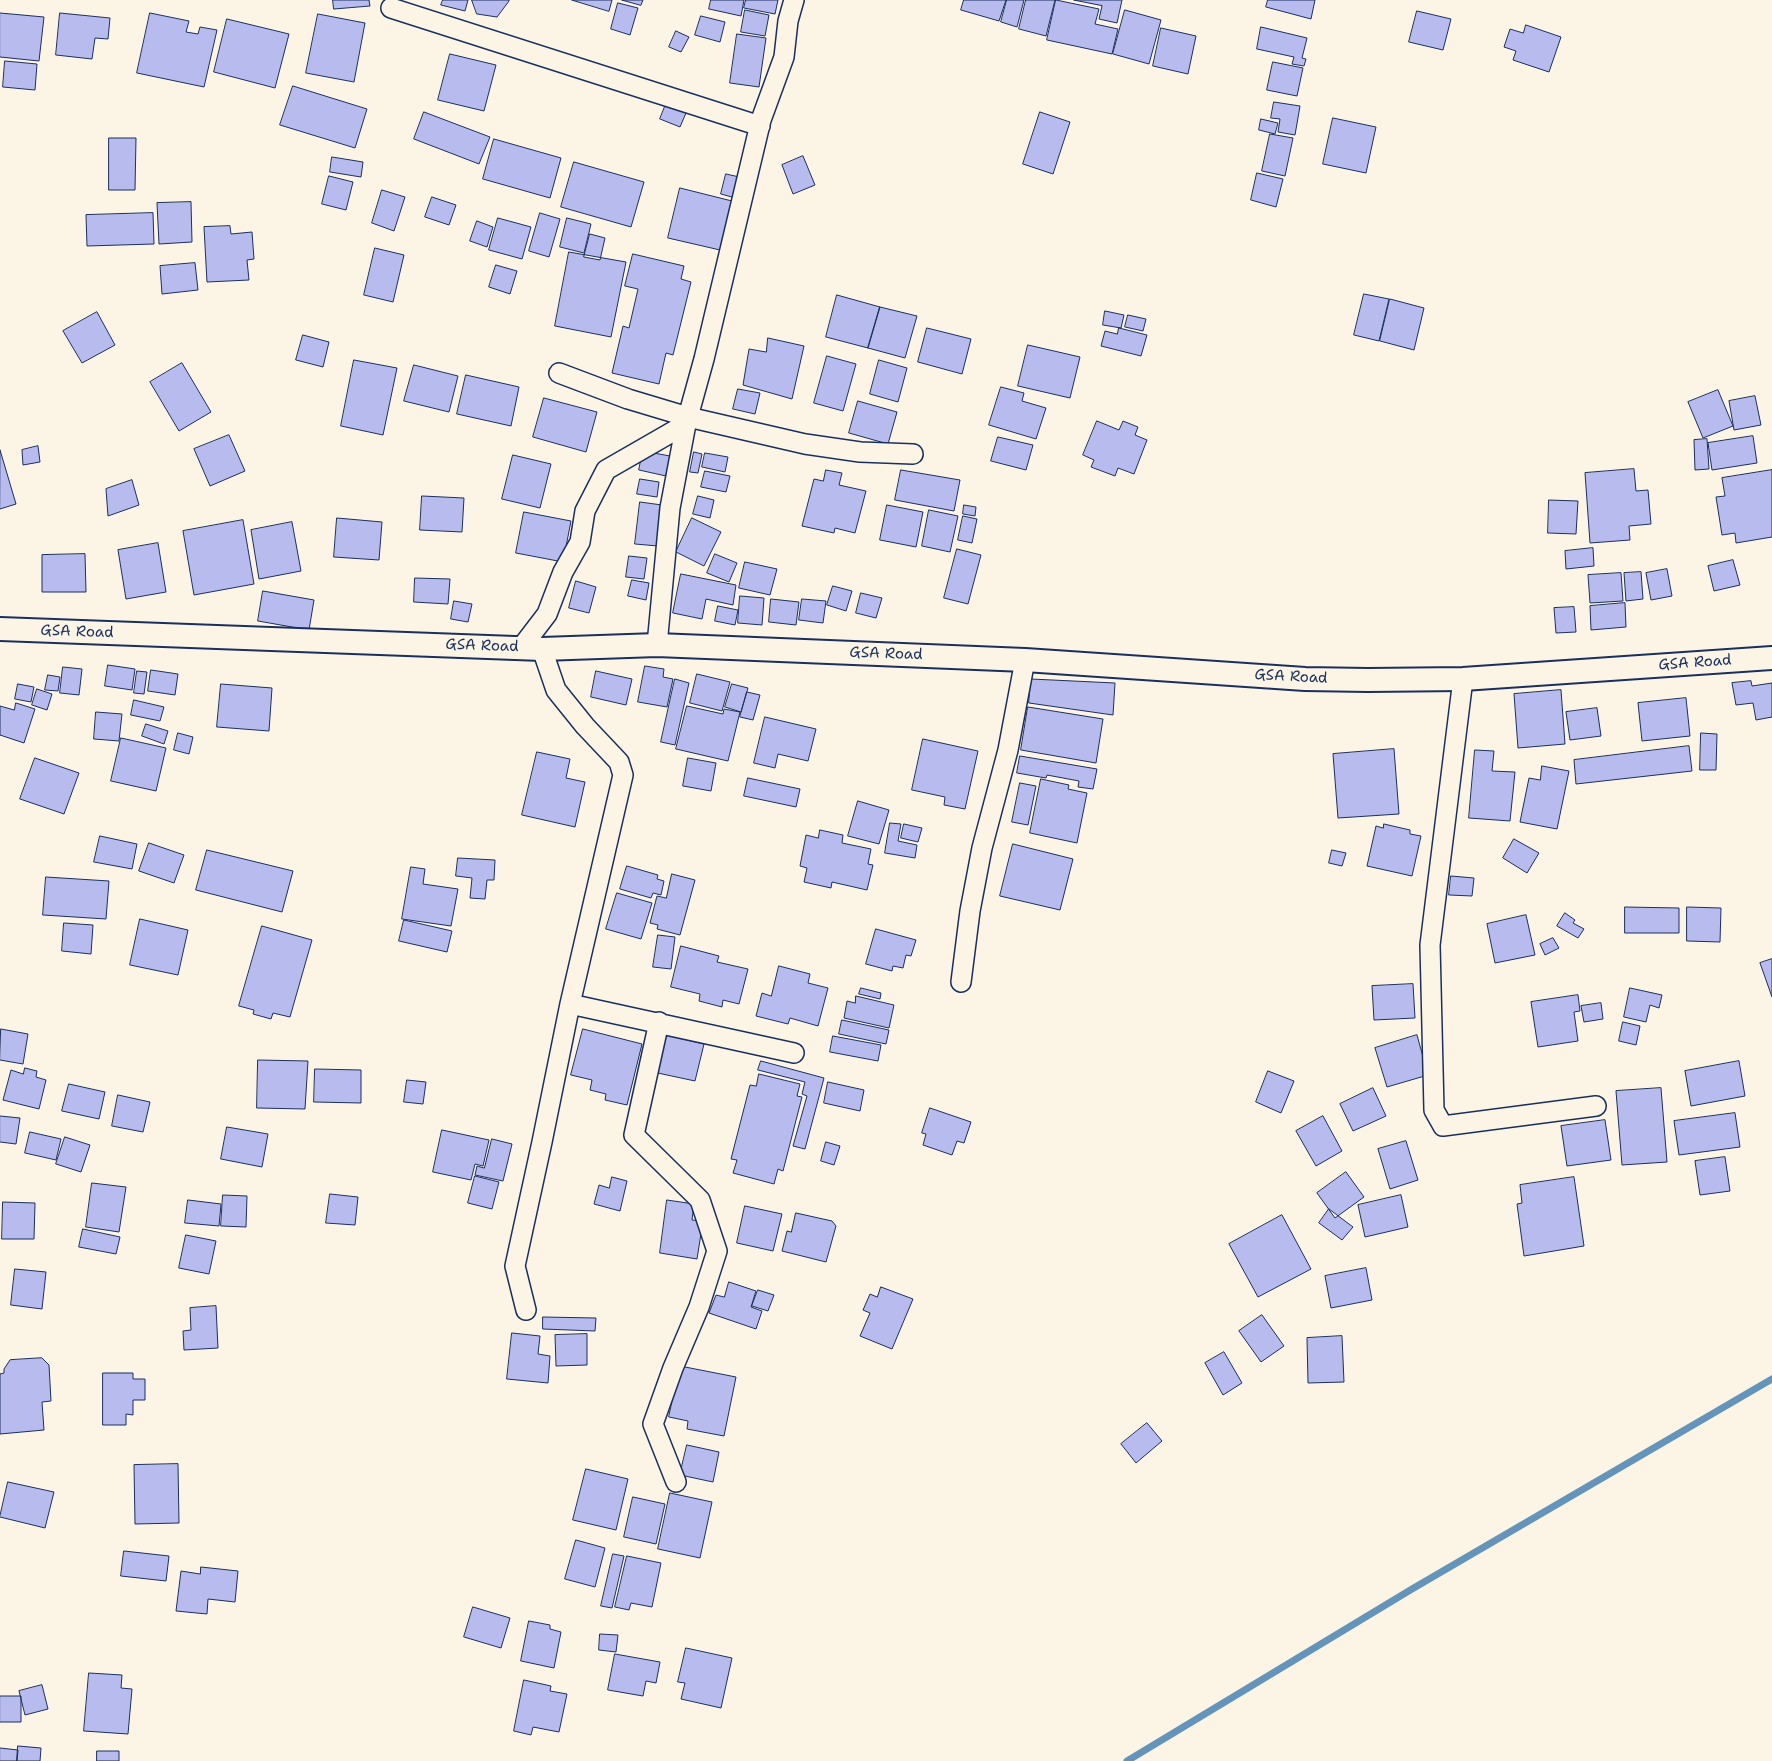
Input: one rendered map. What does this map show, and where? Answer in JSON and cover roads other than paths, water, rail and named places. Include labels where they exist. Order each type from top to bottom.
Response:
[{"type":"street","points":[[657,645],[670,508],[687,420],[704,359],[760,126],[784,57],[788,21],[794,0]]},
{"type":"street","points":[[391,8],[760,126]]},
{"type":"street","points":[[559,373],[687,420],[805,444],[860,452],[914,454]]},
{"type":"street","points":[[526,1310],[515,1266],[570,1004],[622,775],[619,762],[585,726],[556,690],[532,649],[563,572],[580,542],[585,511],[606,470],[687,420]]},
{"type":"street","name":"GSA Road","points":[[0,629],[532,649],[657,645],[1025,660],[1305,678],[1463,679],[1772,658]]},
{"type":"street","points":[[961,982],[970,910],[982,848],[1008,750],[1025,660]]},
{"type":"street","points":[[1463,679],[1430,946],[1434,1110],[1443,1126],[1596,1106]]},
{"type":"street","points":[[570,1004],[794,1053]]},
{"type":"street","points":[[659,1022],[634,1135],[700,1200],[717,1250],[699,1307],[673,1368],[653,1424],[676,1482]]},
{"type":"waterway","points":[[1127,1761],[1412,1589],[1772,1379]]}]
